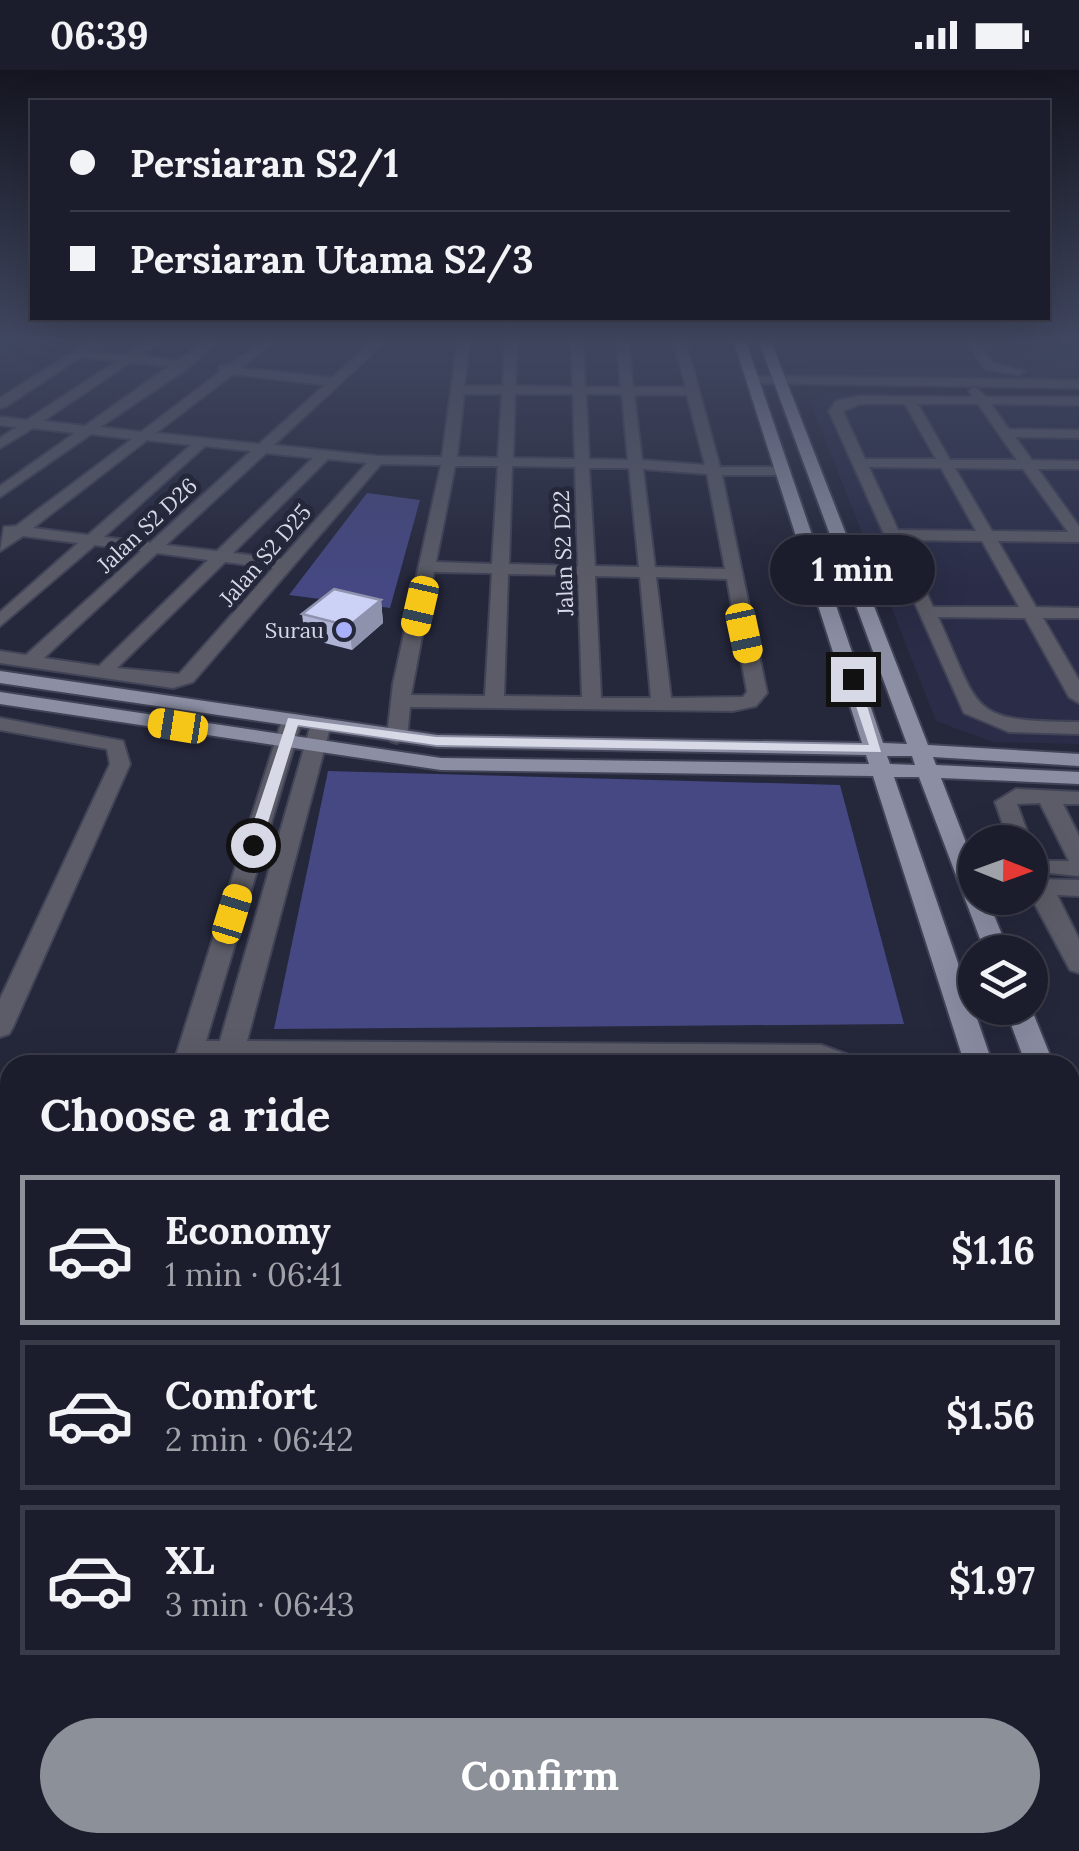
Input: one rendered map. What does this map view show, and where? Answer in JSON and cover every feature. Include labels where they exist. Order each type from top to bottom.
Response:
[{"type":"main road","points":[[766,422],[881,759],[976,1055]]},
{"type":"main road","points":[[795,422],[958,849]]},
{"type":"main road","points":[[0,677],[289,731]]},
{"type":"main road","points":[[0,698],[318,735],[484,767],[881,759]]},
{"type":"main road","points":[[907,724],[930,739],[970,752]]},
{"type":"main road","points":[[318,735],[922,760],[998,773],[1079,778]]},
{"type":"main road","points":[[922,760],[970,752],[1079,760]]},
{"type":"main road","points":[[941,808],[964,788],[998,773]]},
{"type":"main road","points":[[1025,1025],[1036,1055]]},
{"type":"street","points":[[16,422],[376,460],[780,465]]},
{"type":"street","points":[[0,444],[33,422]]},
{"type":"street","points":[[0,493],[99,422]]},
{"type":"street","points":[[0,546],[164,422]]},
{"type":"street","name":"Jalan S2 D26","points":[[30,661],[290,422]]},
{"type":"street","points":[[398,737],[402,692],[449,461],[452,422]]},
{"type":"street","points":[[494,704],[506,422]]},
{"type":"street","name":"Jalan S2 D22","points":[[580,422],[592,705]]},
{"type":"street","points":[[633,422],[662,706]]},
{"type":"street","points":[[402,692],[436,702],[494,704],[662,706],[749,702],[757,692],[731,574],[713,465],[700,422]]},
{"type":"street","points":[[841,422],[971,710],[986,721],[1008,727],[1079,728]]},
{"type":"street","points":[[920,422],[1079,696]]},
{"type":"street","points":[[996,422],[1079,537]]},
{"type":"street","points":[[1004,433],[1079,434]]},
{"type":"street","points":[[0,621],[201,443]]},
{"type":"street","points":[[0,657],[104,671],[323,456]]},
{"type":"street","name":"Jalan S2 D25","points":[[104,671],[173,682],[186,678],[289,565],[376,460]]},
{"type":"street","points":[[859,463],[1079,465]]},
{"type":"street","points":[[0,529],[289,565]]},
{"type":"street","points":[[894,535],[1079,537]]},
{"type":"street","points":[[428,567],[731,574]]},
{"type":"street","points":[[926,612],[1079,613]]},
{"type":"street","points":[[0,724],[116,745],[120,764],[0,1027]]},
{"type":"street","points":[[189,1055],[289,731]]},
{"type":"street","points":[[230,1055],[318,735]]},
{"type":"street","points":[[1014,825],[1006,802],[1016,795],[1079,798]]},
{"type":"street","points":[[1048,796],[1079,859]]},
{"type":"street","points":[[1048,868],[1079,868]]},
{"type":"street","points":[[1048,887],[1079,888]]},
{"type":"street","points":[[1048,892],[1079,903]]},
{"type":"street","points":[[1048,910],[1079,964]]},
{"type":"shaded area","points":[[818,422],[1079,422],[1079,744],[992,742],[936,721]]},
{"type":"shaded area","points":[[367,493],[420,500],[390,608],[289,595]]},
{"type":"shaded area","points":[[328,771],[840,785],[904,1024],[274,1029]]},
{"type":"building","points":[[334,589],[381,600],[349,626],[302,614]]},
{"type":"place","name":"Surau","points":[[344,630]]},
{"type":"route","points":[[253,845],[292,720],[436,741],[876,749],[853,679]]}]
